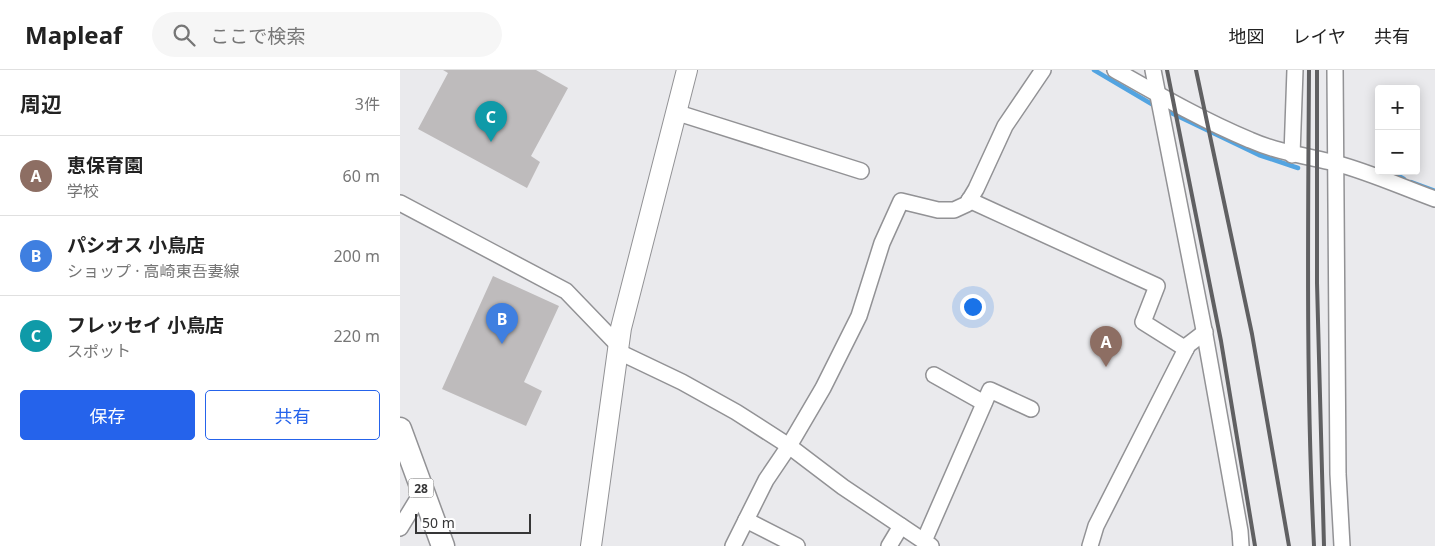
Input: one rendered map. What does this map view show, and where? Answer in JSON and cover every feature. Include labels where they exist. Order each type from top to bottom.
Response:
[{"type":"main road","name":"28","points":[[401,434],[443,546]]},
{"type":"street","points":[[591,546],[621,328],[687,70]]},
{"type":"street","points":[[733,546],[766,480],[789,446],[823,388],[859,316],[882,243],[901,201],[938,210],[954,210],[967,204],[976,189],[1005,126],[1042,70]]},
{"type":"street","points":[[1115,70],[1158,95],[1251,141],[1292,155],[1335,163],[1368,173],[1435,199]]},
{"type":"street","points":[[1153,70],[1205,332],[1241,546]]},
{"type":"street","points":[[1292,155],[1295,70]]},
{"type":"street","points":[[1335,70],[1338,474],[1342,546]]},
{"type":"street","points":[[675,112],[861,171]]},
{"type":"street","points":[[969,200],[1157,286],[1142,322],[1186,349]]},
{"type":"street","points":[[400,203],[566,291],[618,348],[736,412],[789,446],[844,488],[928,544],[990,390],[1031,409]]},
{"type":"street","points":[[1090,546],[1096,526],[1188,345],[1205,332]]},
{"type":"street","points":[[934,375],[984,403]]},
{"type":"street","points":[[400,528],[422,492]]},
{"type":"street","points":[[746,520],[797,546]]},
{"type":"street","points":[[889,546],[901,526]]},
{"type":"building","points":[[443,70],[536,70],[568,88],[531,156],[540,162],[527,188],[418,129],[448,73]]},
{"type":"building","points":[[493,276],[559,306],[524,382],[542,391],[526,426],[442,389]]},
{"type":"waterway","points":[[1094,70],[1155,106]]},
{"type":"waterway","points":[[1165,110],[1259,155],[1298,168]]},
{"type":"waterway","points":[[1397,175],[1404,179]]},
{"type":"waterway","points":[[1411,182],[1435,191]]},
{"type":"railway","points":[[1167,70],[1221,341],[1255,546]]},
{"type":"railway","points":[[1196,70],[1252,334],[1289,546]]},
{"type":"railway","points":[[1309,70],[1309,368],[1314,546]]},
{"type":"railway","points":[[1317,70],[1317,283],[1324,546]]},
{"type":"place","name":"フレッセイ 小鳥店","points":[[491,142]]},
{"type":"place","name":"パシオス 小鳥店","points":[[502,344]]},
{"type":"place","name":"恵保育園","points":[[1106,367]]}]
